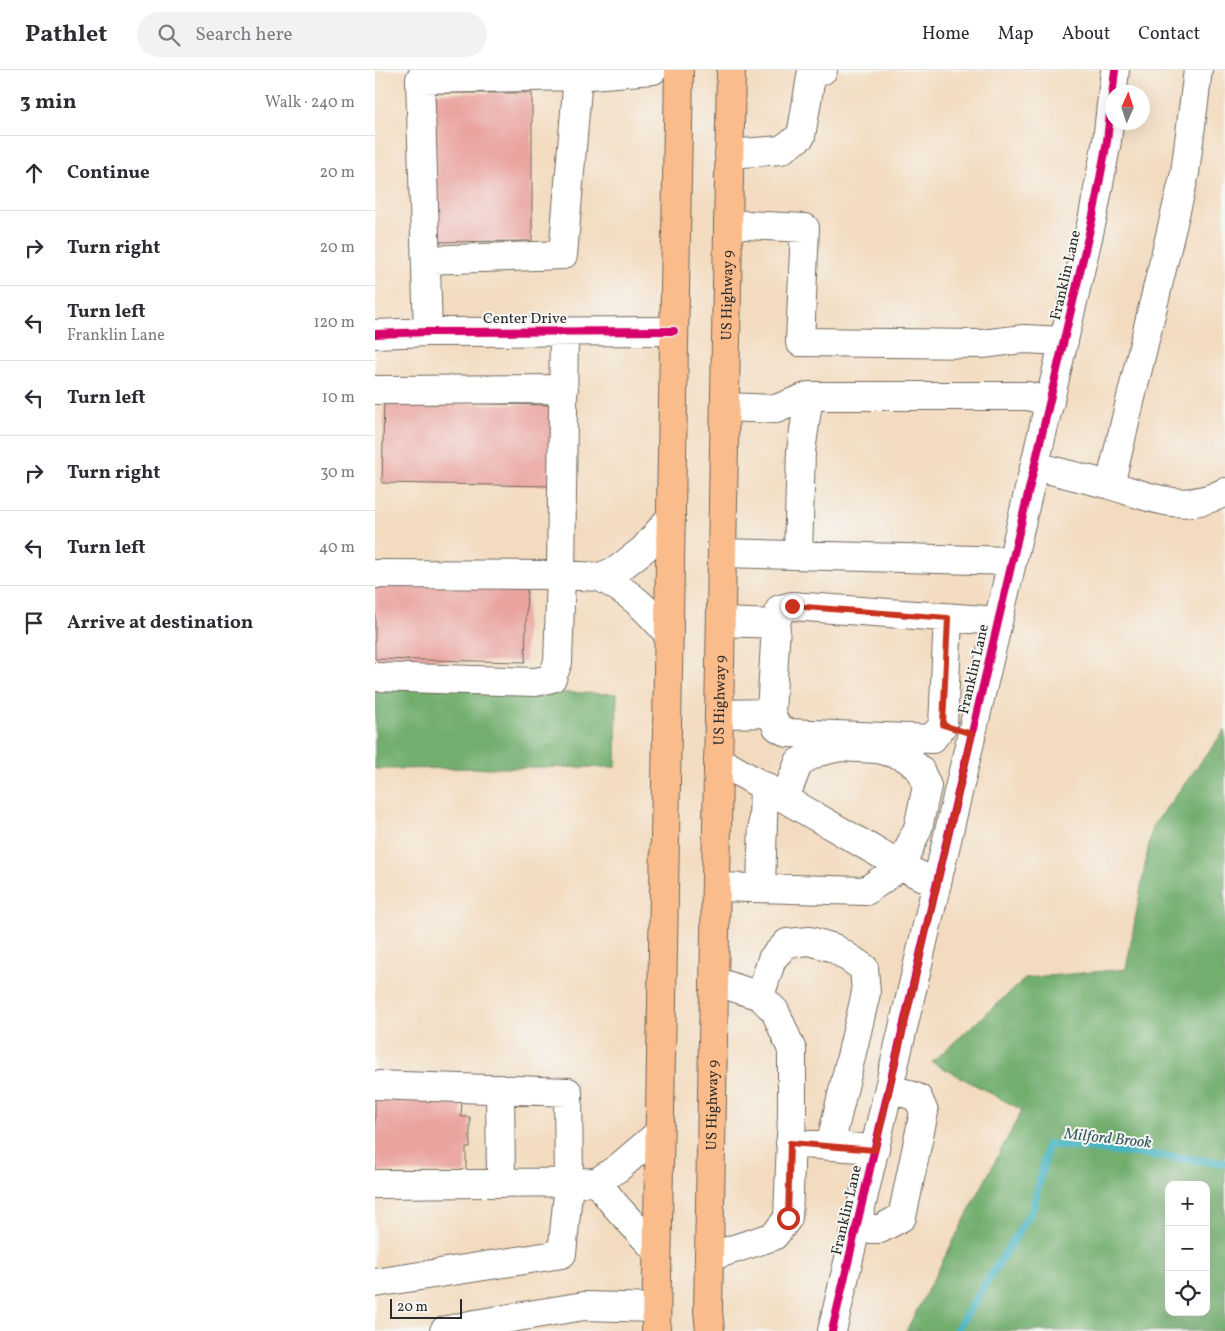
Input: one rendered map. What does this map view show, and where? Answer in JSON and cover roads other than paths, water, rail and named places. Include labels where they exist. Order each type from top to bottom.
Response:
[{"type":"highway","points":[[656,1319],[679,70]]},
{"type":"highway","name":"US Highway 9","points":[[710,1331],[708,1311],[731,70]]},
{"type":"street","points":[[428,332],[420,79],[578,76],[653,70]]},
{"type":"street","points":[[729,154],[781,150],[801,136],[811,72],[823,70]]},
{"type":"street","name":"Franklin Lane","points":[[832,1331],[1093,216],[1107,141],[1115,70]]},
{"type":"street","points":[[1110,485],[1185,173],[1197,70]]},
{"type":"street","points":[[426,260],[563,255],[578,76]]},
{"type":"street","points":[[728,224],[805,228],[800,342],[983,344],[1023,339],[1064,342]]},
{"type":"street","name":"Center Drive","points":[[375,334],[428,332],[674,332]]},
{"type":"street","points":[[375,677],[536,682],[552,678],[558,662],[564,332]]},
{"type":"street","points":[[375,390],[564,389]]},
{"type":"street","points":[[725,407],[776,409],[809,396],[1028,396],[1050,402]]},
{"type":"street","points":[[798,555],[801,452],[809,396]]},
{"type":"street","points":[[1035,466],[1168,502],[1195,503],[1225,492]]},
{"type":"street","points":[[600,577],[617,570],[644,549],[671,517]]},
{"type":"street","points":[[722,553],[1012,561]]},
{"type":"street","points":[[375,574],[600,577],[634,598],[669,635]]},
{"type":"street","points":[[948,618],[943,725],[932,739],[788,733],[777,727],[771,713],[776,624],[780,609],[792,606],[998,621]]},
{"type":"street","points":[[721,622],[776,624]]},
{"type":"street","points":[[719,714],[771,713]]},
{"type":"street","points":[[943,725],[972,734]]},
{"type":"street","points":[[716,887],[865,891],[901,866],[918,828],[927,786],[920,770],[908,759],[900,755],[877,750],[840,748],[818,752],[799,762],[774,792],[761,888]]},
{"type":"street","points":[[719,760],[901,866],[937,884]]},
{"type":"street","points":[[760,996],[772,959],[787,943],[810,941],[834,948],[864,968],[866,993],[830,1146]]},
{"type":"street","points":[[709,1256],[774,1236],[788,1218],[790,1143],[791,1050],[775,1011],[760,996],[714,981]]},
{"type":"street","points":[[375,1084],[568,1092],[569,1183],[562,1254],[375,1283]]},
{"type":"street","points":[[856,1229],[880,1229],[902,1217],[923,1112],[918,1098],[889,1086]]},
{"type":"street","points":[[500,1089],[501,1183]]},
{"type":"street","points":[[375,1184],[597,1182],[618,1168],[659,1132]]},
{"type":"street","points":[[790,1143],[875,1150]]},
{"type":"street","points":[[597,1182],[614,1204],[657,1251]]},
{"type":"street","points":[[444,1331],[584,1306],[656,1319]]},
{"type":"waterway","name":"Milford Brook","points":[[956,1331],[1033,1209],[1048,1144],[1225,1163]]}]
